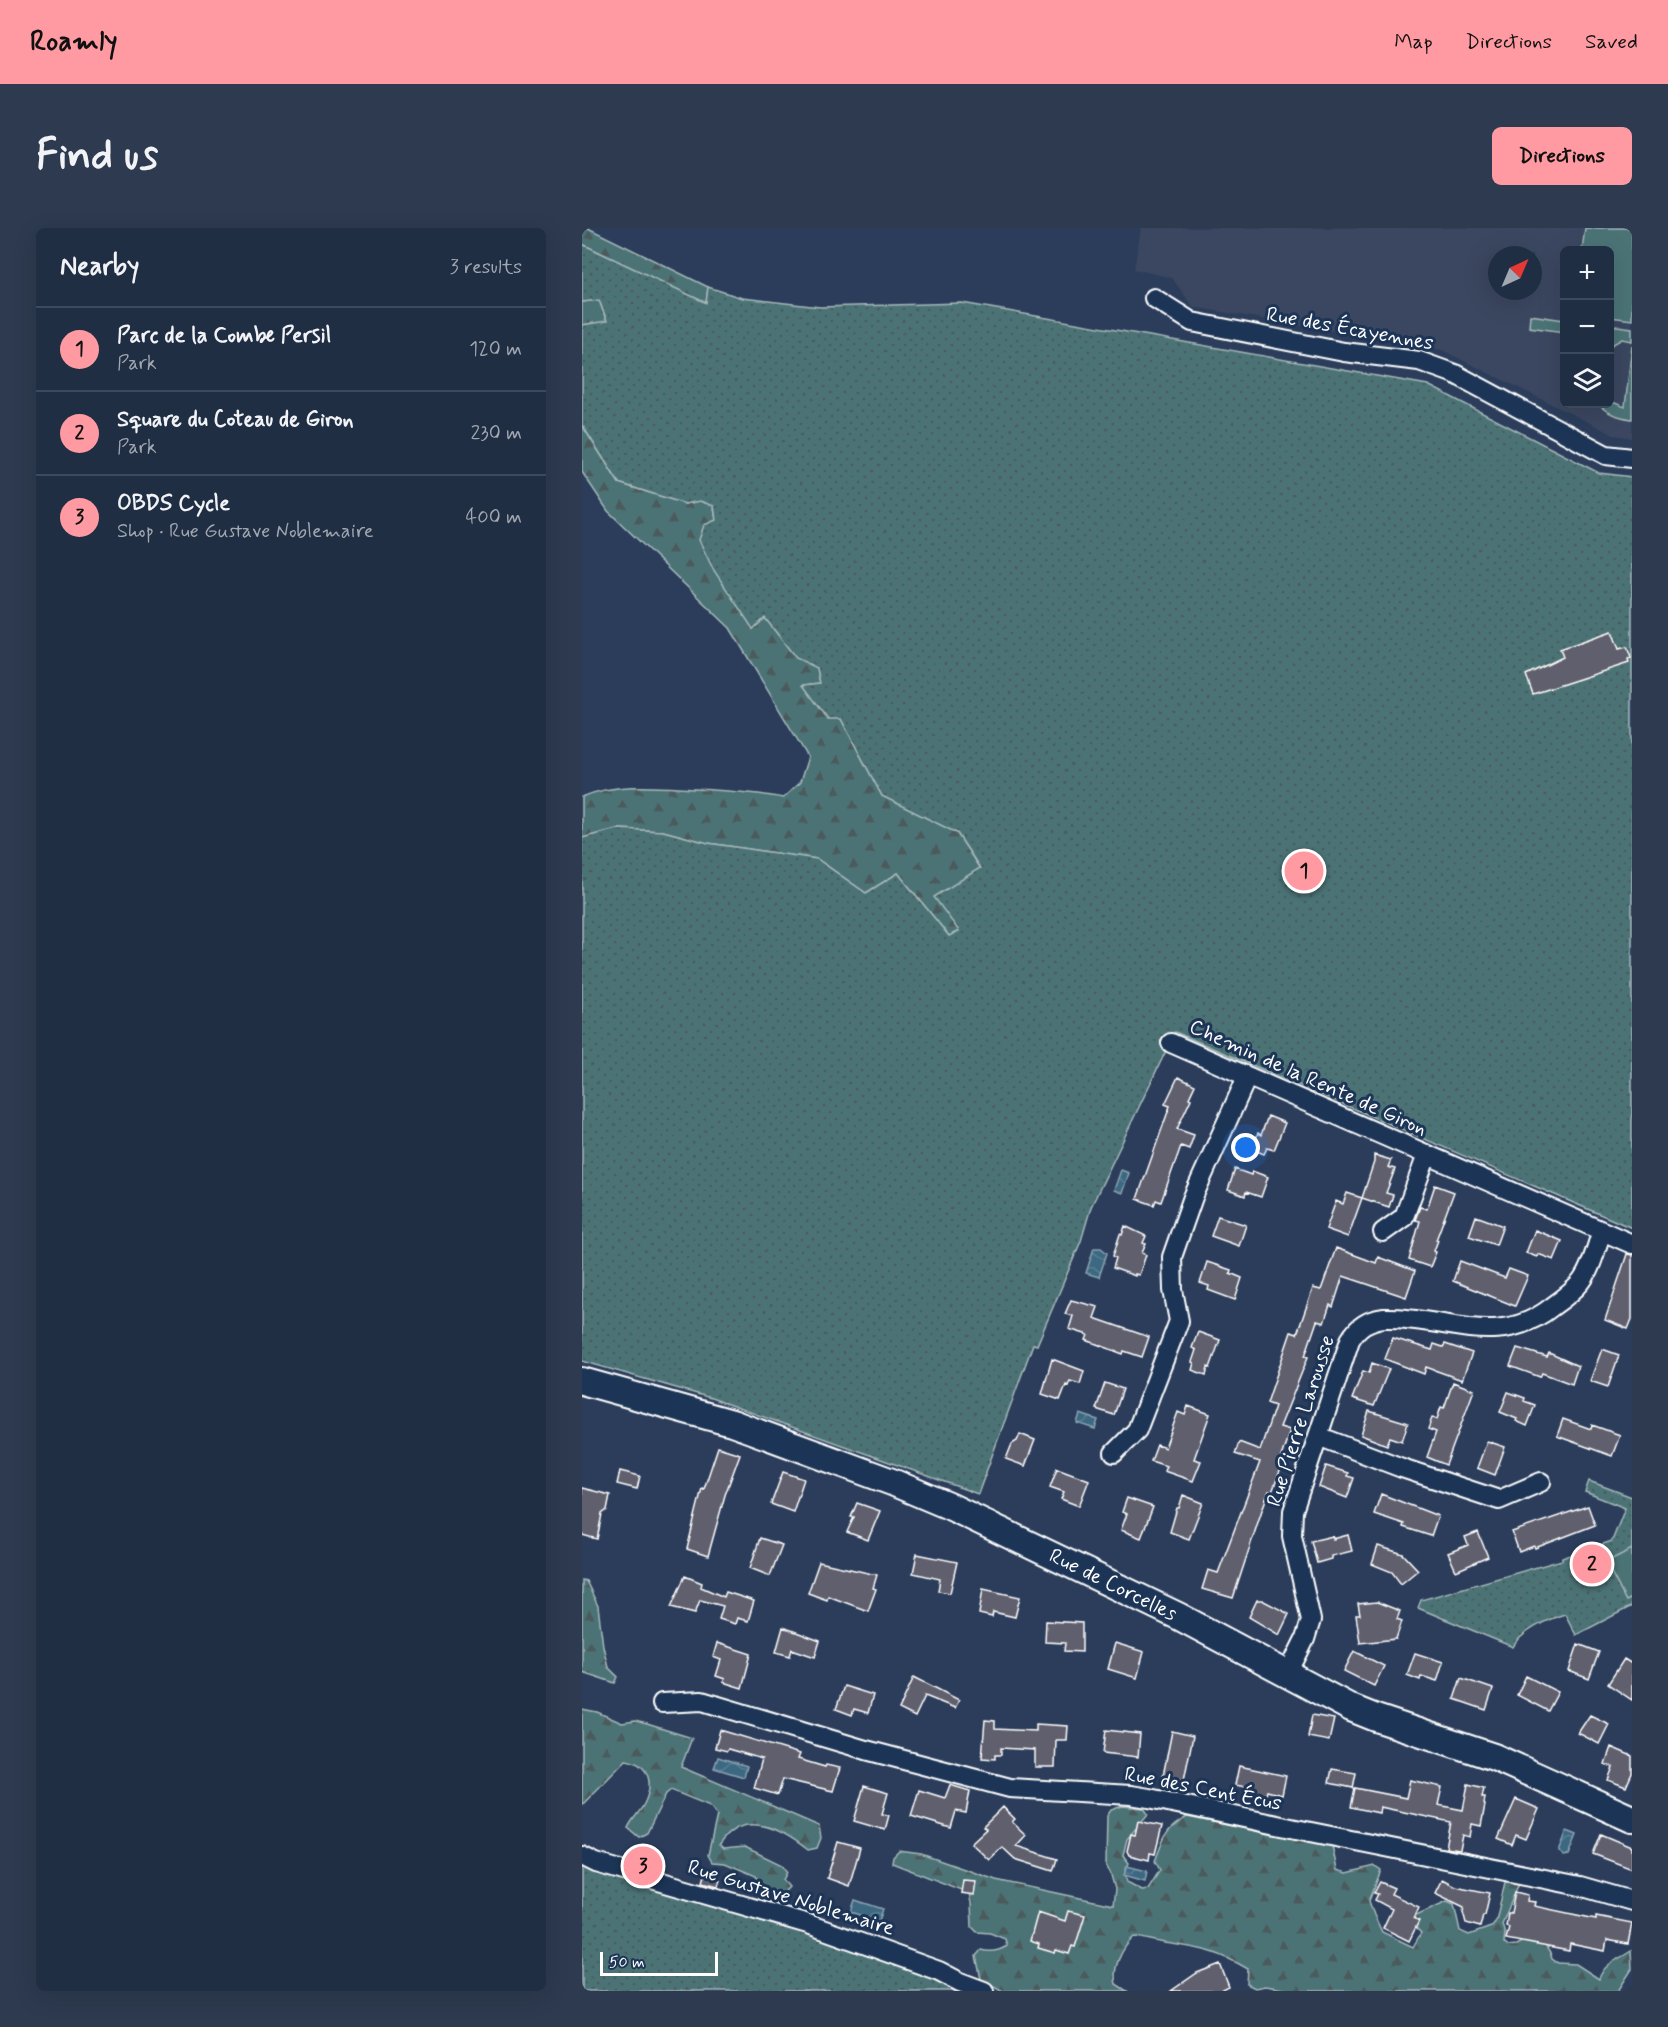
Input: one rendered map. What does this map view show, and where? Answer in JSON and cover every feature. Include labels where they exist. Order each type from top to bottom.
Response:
[{"type":"main road","name":"Rue de Corcelles","points":[[582,1381],[732,1423],[892,1482],[949,1506],[1178,1616],[1287,1675],[1376,1719],[1494,1757],[1632,1819]]},
{"type":"street","name":"Rue des Écayennes","points":[[1154,298],[1192,322],[1344,352],[1419,361],[1455,374],[1606,455],[1632,458]]},
{"type":"street","name":"Chemin de la Rente de Giron","points":[[1171,1043],[1632,1244]]},
{"type":"street","points":[[1114,1453],[1137,1430],[1179,1322],[1173,1290],[1172,1257],[1193,1197],[1247,1077]]},
{"type":"street","name":"Chemin de la Rente de Giron","points":[[1383,1232],[1404,1217],[1427,1155]]},
{"type":"street","name":"Rue Pierre Larousse","points":[[1287,1675],[1305,1639],[1311,1620],[1291,1526],[1293,1511],[1350,1340],[1361,1326],[1372,1320],[1389,1317],[1488,1329],[1507,1329],[1522,1325],[1541,1316],[1581,1283],[1602,1231]]},
{"type":"street","points":[[1318,1436],[1402,1468],[1500,1500],[1540,1482]]},
{"type":"street","name":"Rue des Cent Écus","points":[[662,1703],[702,1701],[986,1783],[1039,1791],[1131,1795],[1149,1798],[1580,1886],[1632,1901]]},
{"type":"street","name":"Rue Gustave Noblemaire","points":[[582,1856],[596,1863],[808,1924],[939,1971],[984,1991]]},
{"type":"shaded area","points":[[1141,228],[1632,228],[1632,438],[1614,435],[1442,350],[1193,307],[1172,278],[1134,269]]},
{"type":"green space","points":[[582,228],[588,228],[708,287],[706,303],[582,244]]},
{"type":"green space","points":[[1585,228],[1632,228],[1632,320],[1614,318],[1614,246],[1583,246]]},
{"type":"green space","points":[[582,244],[706,303],[708,287],[742,298],[820,307],[962,303],[1428,385],[1599,473],[1632,477],[1632,1228],[1175,1032],[1091,1207],[1081,1241],[1037,1345],[1033,1344],[978,1494],[711,1398],[582,1361],[582,838],[617,829],[663,831],[708,843],[817,859],[866,893],[898,873],[949,936],[959,931],[934,897],[980,868],[957,833],[882,796],[841,719],[828,719],[803,685],[820,683],[817,668],[796,658],[765,618],[753,629],[713,569],[699,540],[704,525],[716,520],[714,506],[700,501],[685,504],[619,483],[582,425],[582,325],[607,321],[599,300],[582,302]]},
{"type":"green space","points":[[599,300],[607,322],[582,325],[582,302]]},
{"type":"green space","points":[[1530,315],[1560,319],[1560,331],[1529,327]]},
{"type":"green space","points":[[1614,326],[1632,328],[1632,341],[1622,339],[1614,344]]},
{"type":"green space","points":[[1632,345],[1632,419],[1603,408],[1614,408],[1614,403],[1625,407]]},
{"type":"green space","points":[[582,425],[619,483],[685,504],[700,501],[714,506],[716,521],[753,629],[765,618],[796,658],[817,667],[820,683],[803,685],[841,719],[882,796],[957,833],[980,869],[959,931],[949,936],[898,873],[866,893],[817,859],[708,843],[663,831],[617,829],[582,838],[582,797],[595,792],[624,787],[653,787],[740,792],[783,798],[800,782],[808,757],[730,628],[608,511],[582,472]]},
{"type":"green space","points":[[1589,1481],[1632,1497],[1632,1606],[1576,1635],[1565,1614],[1558,1616],[1529,1631],[1513,1647],[1418,1608],[1421,1600],[1562,1560],[1562,1558],[1612,1541],[1625,1508],[1585,1492]]},
{"type":"green space","points":[[1632,1549],[1632,1598],[1626,1601],[1606,1562]]},
{"type":"green space","points":[[582,1580],[586,1581],[598,1606],[608,1667],[618,1677],[615,1683],[582,1672]]},
{"type":"green space","points":[[582,1709],[597,1712],[622,1723],[635,1721],[692,1738],[681,1767],[819,1826],[821,1838],[817,1848],[808,1850],[786,1835],[762,1826],[739,1827],[728,1834],[719,1845],[723,1849],[745,1847],[782,1865],[787,1872],[783,1880],[789,1887],[773,1904],[765,1904],[756,1876],[725,1863],[712,1862],[708,1855],[717,1815],[710,1806],[671,1790],[666,1794],[647,1833],[639,1837],[628,1828],[644,1804],[649,1789],[645,1770],[634,1762],[626,1760],[582,1805]]},
{"type":"green space","points":[[1122,1806],[1144,1808],[1148,1814],[1127,1839],[1123,1855],[1129,1863],[1125,1872],[1127,1882],[1142,1890],[1148,1889],[1160,1870],[1155,1861],[1166,1835],[1173,1826],[1187,1817],[1332,1845],[1337,1870],[1347,1873],[1375,1866],[1381,1870],[1369,1901],[1374,1915],[1382,1932],[1413,1947],[1421,1933],[1414,1926],[1416,1915],[1447,1901],[1454,1904],[1460,1931],[1469,1935],[1491,1927],[1496,1921],[1505,1882],[1512,1880],[1519,1883],[1502,1924],[1505,1933],[1504,1943],[1507,1946],[1516,1945],[1534,1935],[1545,1946],[1552,1959],[1558,1963],[1576,1964],[1599,1979],[1608,1965],[1631,1951],[1632,1969],[1618,1991],[1295,1991],[1265,1986],[1255,1988],[1247,1984],[1248,1969],[1212,1952],[1134,1937],[1122,1952],[1115,1971],[1116,1984],[1127,1991],[1003,1991],[981,1979],[976,1956],[981,1950],[995,1951],[1007,1946],[1005,1939],[990,1933],[977,1932],[972,1927],[969,1893],[892,1863],[893,1857],[899,1851],[921,1854],[996,1880],[1113,1905],[1115,1889],[1106,1865],[1107,1816],[1111,1810]]},
{"type":"green space","points":[[582,1867],[852,1945],[978,1991],[582,1991]]},
{"type":"water","points":[[1121,1170],[1129,1173],[1122,1193],[1114,1190]]},
{"type":"water","points":[[1094,1248],[1101,1248],[1107,1253],[1099,1277],[1086,1273]]},
{"type":"water","points":[[1080,1414],[1098,1420],[1095,1429],[1077,1423]]},
{"type":"water","points":[[718,1757],[747,1766],[744,1777],[714,1768]]},
{"type":"water","points":[[1567,1831],[1577,1835],[1569,1855],[1564,1856],[1559,1851]]},
{"type":"water","points":[[1127,1866],[1147,1871],[1145,1881],[1124,1875]]},
{"type":"water","points":[[855,1900],[883,1909],[879,1921],[851,1912]]},
{"type":"building","points":[[1612,631],[1619,649],[1627,647],[1631,658],[1628,659],[1629,663],[1533,694],[1526,675],[1563,657],[1560,649]]},
{"type":"building","points":[[1178,1077],[1195,1085],[1177,1129],[1194,1135],[1189,1149],[1181,1146],[1161,1202],[1156,1200],[1154,1205],[1137,1199],[1170,1106],[1165,1104]]},
{"type":"building","points":[[1268,1116],[1285,1123],[1274,1150],[1267,1148],[1264,1154],[1252,1149],[1258,1133],[1261,1135]]},
{"type":"building","points":[[1374,1155],[1391,1160],[1388,1167],[1395,1169],[1386,1193],[1393,1195],[1389,1207],[1362,1198],[1374,1162]]},
{"type":"building","points":[[1235,1169],[1251,1175],[1252,1171],[1268,1177],[1261,1197],[1246,1192],[1245,1196],[1228,1190]]},
{"type":"building","points":[[1435,1185],[1454,1192],[1436,1240],[1438,1240],[1434,1251],[1436,1252],[1430,1267],[1409,1260],[1420,1221],[1415,1220],[1420,1207],[1427,1209]]},
{"type":"building","points":[[1347,1193],[1362,1198],[1348,1237],[1326,1229],[1336,1201],[1343,1204]]},
{"type":"building","points":[[1218,1216],[1246,1225],[1239,1246],[1211,1236]]},
{"type":"building","points":[[1476,1216],[1503,1226],[1496,1245],[1469,1236]]},
{"type":"building","points":[[1125,1226],[1146,1236],[1143,1243],[1146,1244],[1142,1253],[1146,1255],[1139,1275],[1135,1274],[1135,1276],[1113,1268],[1116,1258],[1113,1256]]},
{"type":"building","points":[[1535,1230],[1562,1241],[1554,1260],[1538,1254],[1537,1257],[1526,1253]]},
{"type":"building","points":[[1336,1248],[1376,1263],[1378,1257],[1415,1271],[1406,1297],[1343,1276],[1333,1307],[1330,1305],[1324,1323],[1317,1321],[1305,1356],[1308,1357],[1280,1427],[1290,1430],[1281,1457],[1285,1458],[1272,1492],[1269,1491],[1233,1598],[1202,1589],[1208,1570],[1218,1573],[1260,1462],[1235,1454],[1239,1442],[1260,1450],[1275,1406],[1267,1403],[1291,1332],[1297,1334],[1313,1288],[1321,1290]]},
{"type":"building","points":[[1627,1254],[1632,1255],[1632,1319],[1628,1329],[1605,1320]]},
{"type":"building","points":[[1460,1261],[1505,1278],[1509,1269],[1528,1276],[1515,1306],[1453,1281]]},
{"type":"building","points":[[1207,1262],[1231,1270],[1230,1273],[1242,1278],[1235,1300],[1208,1290],[1209,1286],[1200,1283]]},
{"type":"building","points":[[1071,1300],[1098,1307],[1094,1318],[1149,1337],[1142,1357],[1124,1351],[1123,1354],[1086,1340],[1088,1335],[1069,1329],[1073,1316],[1065,1314]]},
{"type":"building","points":[[1198,1332],[1220,1340],[1206,1375],[1192,1370],[1196,1350],[1192,1348]]},
{"type":"building","points":[[1393,1338],[1432,1350],[1434,1344],[1443,1347],[1445,1344],[1472,1353],[1462,1380],[1426,1367],[1424,1374],[1385,1359]]},
{"type":"building","points":[[1517,1348],[1547,1357],[1549,1353],[1578,1366],[1572,1384],[1542,1373],[1540,1377],[1510,1366]]},
{"type":"building","points":[[1602,1349],[1619,1355],[1608,1387],[1590,1381]]},
{"type":"building","points":[[1052,1359],[1084,1371],[1080,1384],[1070,1381],[1060,1400],[1042,1394]]},
{"type":"building","points":[[1372,1363],[1389,1369],[1374,1406],[1352,1399],[1363,1371],[1369,1373]]},
{"type":"building","points":[[1453,1382],[1474,1390],[1446,1465],[1427,1457],[1436,1432],[1428,1429],[1432,1418],[1437,1419],[1441,1407],[1444,1408]]},
{"type":"building","points":[[1105,1383],[1123,1389],[1114,1415],[1096,1409]]},
{"type":"building","points":[[1508,1392],[1525,1398],[1524,1401],[1535,1405],[1527,1426],[1500,1412]]},
{"type":"building","points":[[1188,1406],[1210,1414],[1194,1459],[1201,1461],[1193,1481],[1164,1471],[1166,1466],[1151,1461],[1157,1445],[1165,1448],[1178,1412],[1185,1415]]},
{"type":"building","points":[[1369,1411],[1408,1423],[1402,1441],[1390,1437],[1387,1445],[1361,1435]]},
{"type":"building","points":[[1563,1419],[1591,1429],[1592,1425],[1620,1435],[1612,1456],[1557,1436]]},
{"type":"building","points":[[1020,1434],[1035,1440],[1025,1466],[1006,1459],[1012,1444],[1017,1441]]},
{"type":"building","points":[[1487,1441],[1505,1447],[1495,1475],[1477,1468]]},
{"type":"building","points":[[718,1447],[740,1454],[725,1495],[708,1556],[687,1549],[702,1488],[704,1489]]},
{"type":"building","points":[[1326,1466],[1348,1473],[1347,1476],[1354,1478],[1347,1498],[1319,1487]]},
{"type":"building","points":[[1057,1468],[1089,1480],[1079,1506],[1061,1499],[1064,1492],[1050,1487]]},
{"type":"building","points":[[620,1471],[640,1476],[637,1489],[617,1484]]},
{"type":"building","points":[[783,1472],[804,1479],[793,1512],[771,1504]]},
{"type":"building","points":[[582,1488],[610,1495],[607,1510],[602,1514],[597,1539],[582,1535]]},
{"type":"building","points":[[1381,1494],[1438,1516],[1431,1536],[1374,1514]]},
{"type":"building","points":[[1183,1495],[1203,1503],[1189,1539],[1170,1532]]},
{"type":"building","points":[[1127,1498],[1153,1507],[1141,1538],[1121,1530],[1127,1514],[1122,1512]]},
{"type":"building","points":[[857,1503],[880,1511],[868,1540],[847,1532]]},
{"type":"building","points":[[1588,1506],[1595,1525],[1519,1552],[1512,1532]]},
{"type":"building","points":[[1478,1532],[1488,1557],[1456,1571],[1448,1553],[1468,1545],[1465,1537]]},
{"type":"building","points":[[1348,1535],[1352,1551],[1331,1556],[1331,1559],[1317,1563],[1311,1541]]},
{"type":"building","points":[[760,1538],[782,1545],[770,1576],[750,1568]]},
{"type":"building","points":[[1378,1546],[1403,1554],[1418,1570],[1401,1584],[1392,1572],[1372,1564]]},
{"type":"building","points":[[917,1554],[957,1562],[950,1593],[938,1591],[940,1579],[913,1573]]},
{"type":"building","points":[[819,1562],[877,1575],[873,1588],[876,1589],[868,1611],[828,1596],[827,1600],[808,1593]]},
{"type":"building","points":[[685,1576],[702,1583],[701,1587],[724,1597],[726,1592],[754,1601],[748,1621],[737,1618],[735,1624],[719,1619],[723,1606],[700,1600],[695,1613],[671,1607]]},
{"type":"building","points":[[983,1589],[1020,1597],[1015,1617],[993,1612],[992,1617],[979,1614]]},
{"type":"building","points":[[1257,1600],[1262,1600],[1289,1614],[1279,1635],[1249,1617]]},
{"type":"building","points":[[1377,1602],[1400,1611],[1397,1619],[1402,1621],[1396,1639],[1360,1643],[1356,1615],[1360,1615],[1358,1604]]},
{"type":"building","points":[[1046,1621],[1082,1623],[1082,1652],[1064,1651],[1065,1643],[1045,1642]]},
{"type":"building","points":[[783,1627],[820,1641],[815,1657],[792,1649],[790,1656],[776,1652]]},
{"type":"building","points":[[717,1643],[751,1654],[742,1688],[723,1682],[725,1679],[716,1676],[721,1660],[713,1657]]},
{"type":"building","points":[[1115,1643],[1144,1652],[1137,1678],[1108,1669]]},
{"type":"building","points":[[1578,1644],[1599,1652],[1589,1679],[1569,1671]]},
{"type":"building","points":[[1354,1651],[1384,1666],[1374,1686],[1344,1671]]},
{"type":"building","points":[[1415,1653],[1443,1662],[1437,1681],[1421,1676],[1420,1680],[1407,1675]]},
{"type":"building","points":[[1624,1659],[1632,1664],[1632,1700],[1608,1684]]},
{"type":"building","points":[[1526,1676],[1558,1692],[1548,1711],[1517,1695]]},
{"type":"building","points":[[914,1677],[959,1700],[955,1708],[925,1696],[915,1717],[899,1709]]},
{"type":"building","points":[[1461,1678],[1493,1689],[1486,1710],[1454,1699]]},
{"type":"building","points":[[844,1686],[873,1695],[868,1713],[854,1709],[852,1715],[836,1709]]},
{"type":"building","points":[[1312,1715],[1334,1719],[1329,1741],[1308,1737]]},
{"type":"building","points":[[1590,1715],[1609,1724],[1599,1744],[1578,1733]]},
{"type":"building","points":[[985,1720],[995,1721],[995,1729],[1036,1731],[1036,1724],[1068,1726],[1067,1740],[1056,1740],[1055,1767],[1035,1767],[1035,1750],[1001,1748],[1001,1755],[995,1755],[995,1759],[982,1758]]},
{"type":"building","points":[[720,1730],[800,1754],[798,1759],[825,1767],[826,1765],[840,1768],[833,1791],[783,1779],[778,1795],[754,1788],[762,1759],[728,1749],[727,1751],[715,1748]]},
{"type":"building","points":[[1106,1730],[1140,1734],[1138,1757],[1103,1753]]},
{"type":"building","points":[[1172,1731],[1193,1736],[1184,1780],[1163,1776]]},
{"type":"building","points":[[1611,1747],[1632,1756],[1632,1773],[1626,1787],[1608,1780],[1613,1767],[1605,1764]]},
{"type":"building","points":[[1239,1766],[1286,1776],[1282,1795],[1267,1791],[1265,1798],[1250,1795],[1251,1788],[1235,1785]]},
{"type":"building","points":[[1332,1769],[1356,1773],[1353,1788],[1329,1783]]},
{"type":"building","points":[[1410,1780],[1442,1787],[1438,1805],[1463,1810],[1468,1784],[1484,1788],[1482,1797],[1485,1797],[1485,1805],[1481,1826],[1472,1824],[1470,1837],[1463,1835],[1460,1850],[1446,1848],[1451,1822],[1380,1807],[1379,1813],[1351,1807],[1355,1788],[1406,1798]]},
{"type":"building","points":[[950,1785],[970,1791],[966,1813],[956,1811],[951,1828],[911,1816],[919,1790],[945,1798]]},
{"type":"building","points":[[864,1786],[888,1793],[882,1814],[889,1815],[885,1830],[854,1821]]},
{"type":"building","points":[[1516,1799],[1539,1809],[1526,1839],[1516,1835],[1512,1845],[1498,1839]]},
{"type":"building","points":[[1003,1807],[1015,1819],[1012,1822],[1026,1835],[1016,1846],[1057,1859],[1053,1871],[1015,1859],[1002,1847],[989,1860],[971,1843],[986,1829],[983,1827]]},
{"type":"building","points":[[1138,1821],[1162,1826],[1155,1854],[1150,1853],[1149,1860],[1129,1855],[1127,1851],[1131,1834],[1135,1835]]},
{"type":"building","points":[[1601,1834],[1632,1847],[1632,1869],[1593,1854]]},
{"type":"building","points":[[838,1842],[860,1848],[849,1886],[827,1878]]},
{"type":"building","points":[[705,1875],[720,1880],[718,1886],[703,1882]]},
{"type":"building","points":[[1442,1879],[1455,1886],[1490,1893],[1480,1927],[1466,1923],[1464,1907],[1435,1893]]},
{"type":"building","points":[[963,1880],[976,1881],[974,1895],[961,1893]]},
{"type":"building","points":[[1380,1882],[1394,1888],[1391,1894],[1419,1907],[1414,1918],[1419,1921],[1409,1941],[1383,1928],[1392,1909],[1375,1900],[1378,1894],[1374,1893]]},
{"type":"building","points":[[1515,1892],[1528,1895],[1527,1901],[1535,1902],[1534,1906],[1596,1919],[1596,1916],[1632,1923],[1628,1944],[1607,1940],[1605,1951],[1570,1944],[1569,1951],[1506,1939],[1509,1927],[1506,1926],[1508,1913],[1511,1913]]},
{"type":"building","points":[[1068,1911],[1085,1915],[1075,1947],[1072,1946],[1069,1954],[1038,1948],[1039,1944],[1030,1941],[1038,1912],[1065,1921]]},
{"type":"building","points":[[1220,1964],[1229,1987],[1221,1991],[1171,1991],[1197,1973]]},
{"type":"place","name":"Parc de la Combe Persil","points":[[1304,871]]},
{"type":"place","name":"Square du Coteau de Giron","points":[[1592,1564]]},
{"type":"place","name":"OBDS Cycle","points":[[643,1866]]}]
